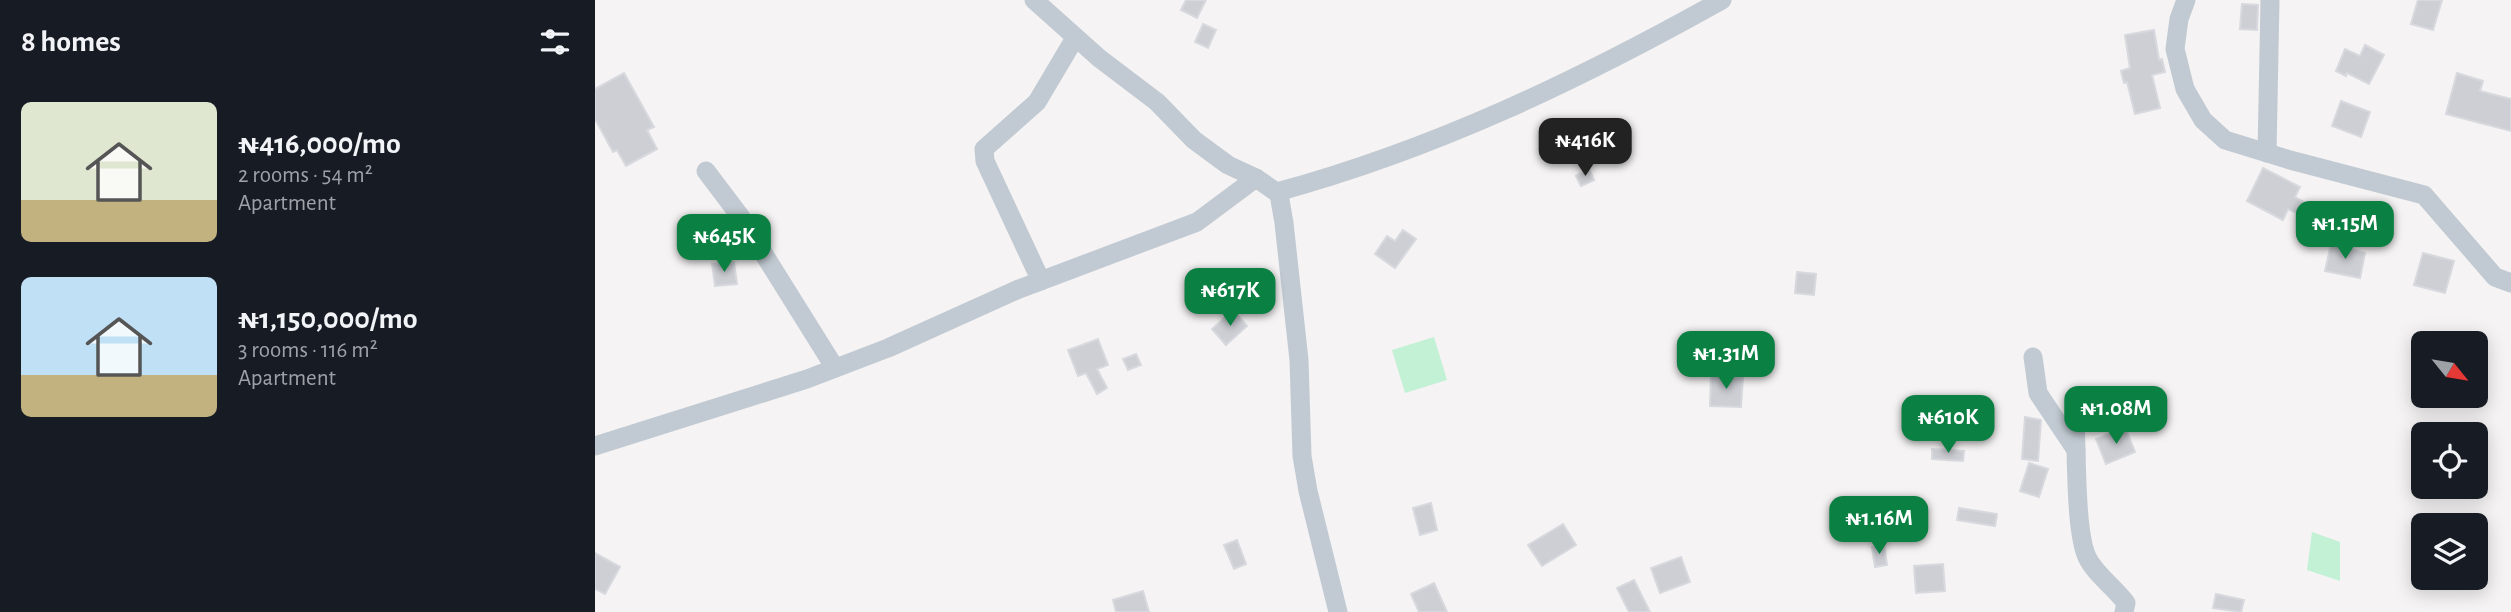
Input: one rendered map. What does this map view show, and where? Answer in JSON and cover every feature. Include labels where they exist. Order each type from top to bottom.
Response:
[{"type":"street","points":[[1034,0],[1075,38],[1157,102],[1194,140],[1228,165],[1256,178],[1277,192],[1281,200],[1299,360],[1302,456],[1338,612]]},
{"type":"street","points":[[1277,192],[1342,174],[1512,109],[1605,64],[1722,0]]},
{"type":"street","points":[[2186,0],[2179,19],[2175,49],[2185,89],[2203,120],[2225,139],[2267,153],[2424,194],[2495,277],[2511,283]]},
{"type":"street","points":[[2267,153],[2270,0]]},
{"type":"street","points":[[1041,281],[985,161],[984,149],[1037,102],[1075,38]]},
{"type":"street","points":[[706,171],[740,216],[835,368]]},
{"type":"street","points":[[595,446],[835,368],[888,348],[1041,281],[1197,222],[1256,178]]},
{"type":"street","points":[[2033,357],[2038,393],[2076,451]]},
{"type":"street","points":[[2075,421],[2080,526],[2086,555],[2095,570],[2126,603],[2124,612]]},
{"type":"green space","points":[[1434,337],[1447,380],[1405,393],[1392,350]]},
{"type":"green space","points":[[2312,532],[2340,542],[2340,581],[2307,570]]},
{"type":"building","points":[[1186,0],[1206,0],[1197,18],[1181,10]]},
{"type":"building","points":[[2418,0],[2442,0],[2433,30],[2411,24]]},
{"type":"building","points":[[2242,4],[2258,5],[2257,30],[2240,29]]},
{"type":"building","points":[[1203,24],[1216,30],[1208,48],[1195,42]]},
{"type":"building","points":[[2154,30],[2159,60],[2162,59],[2165,72],[2152,75],[2160,108],[2135,114],[2127,82],[2124,83],[2121,71],[2130,68],[2125,35]]},
{"type":"building","points":[[2365,45],[2384,55],[2369,84],[2347,73],[2346,76],[2336,71],[2345,49],[2360,56]]},
{"type":"building","points":[[624,73],[654,127],[647,130],[657,149],[626,166],[617,150],[613,152],[595,119],[595,89]]},
{"type":"building","points":[[2457,73],[2483,81],[2480,91],[2511,99],[2511,131],[2446,114]]},
{"type":"building","points":[[2341,101],[2370,112],[2361,137],[2332,126]]},
{"type":"building","points":[[2263,168],[2300,187],[2295,197],[2304,202],[2298,214],[2288,209],[2283,220],[2247,201]]},
{"type":"building","points":[[1589,169],[1594,180],[1581,186],[1576,176]]},
{"type":"building","points":[[1403,230],[1416,239],[1395,268],[1375,254],[1387,236],[1395,241]]},
{"type":"building","points":[[2331,244],[2365,253],[2360,278],[2325,271]]},
{"type":"building","points":[[2423,253],[2454,261],[2445,293],[2414,285]]},
{"type":"building","points":[[734,262],[737,284],[715,286],[712,264]]},
{"type":"building","points":[[1797,272],[1816,274],[1814,295],[1795,293]]},
{"type":"building","points":[[1233,310],[1247,326],[1226,345],[1212,329]]},
{"type":"building","points":[[1098,339],[1108,365],[1097,369],[1107,388],[1097,394],[1086,373],[1078,376],[1068,350]]},
{"type":"building","points":[[1136,354],[1141,365],[1128,370],[1123,359]]},
{"type":"building","points":[[1711,375],[1743,377],[1741,407],[1710,406]]},
{"type":"building","points":[[2025,417],[2041,420],[2038,461],[2022,459]]},
{"type":"building","points":[[2125,427],[2135,452],[2106,464],[2096,439]]},
{"type":"building","points":[[1932,449],[1964,451],[1963,461],[1932,459]]},
{"type":"building","points":[[2029,463],[2048,469],[2039,497],[2020,491]]},
{"type":"building","points":[[1431,503],[1437,530],[1420,535],[1413,508]]},
{"type":"building","points":[[1959,508],[1997,514],[1995,526],[1957,520]]},
{"type":"building","points":[[1563,524],[1576,545],[1542,566],[1528,545]]},
{"type":"building","points":[[1237,540],[1246,564],[1234,569],[1224,545]]},
{"type":"building","points":[[1884,545],[1887,565],[1875,567],[1872,547]]},
{"type":"building","points":[[595,553],[620,567],[605,594],[595,589]]},
{"type":"building","points":[[1681,557],[1690,582],[1660,593],[1651,568]]},
{"type":"building","points":[[1943,564],[1945,591],[1916,593],[1914,566]]},
{"type":"building","points":[[1634,580],[1650,612],[1629,612],[1617,588]]},
{"type":"building","points":[[1434,583],[1447,612],[1419,612],[1411,594]]},
{"type":"building","points":[[1143,591],[1149,612],[1116,612],[1113,600]]},
{"type":"building","points":[[2216,594],[2244,600],[2241,612],[2213,608]]}]
